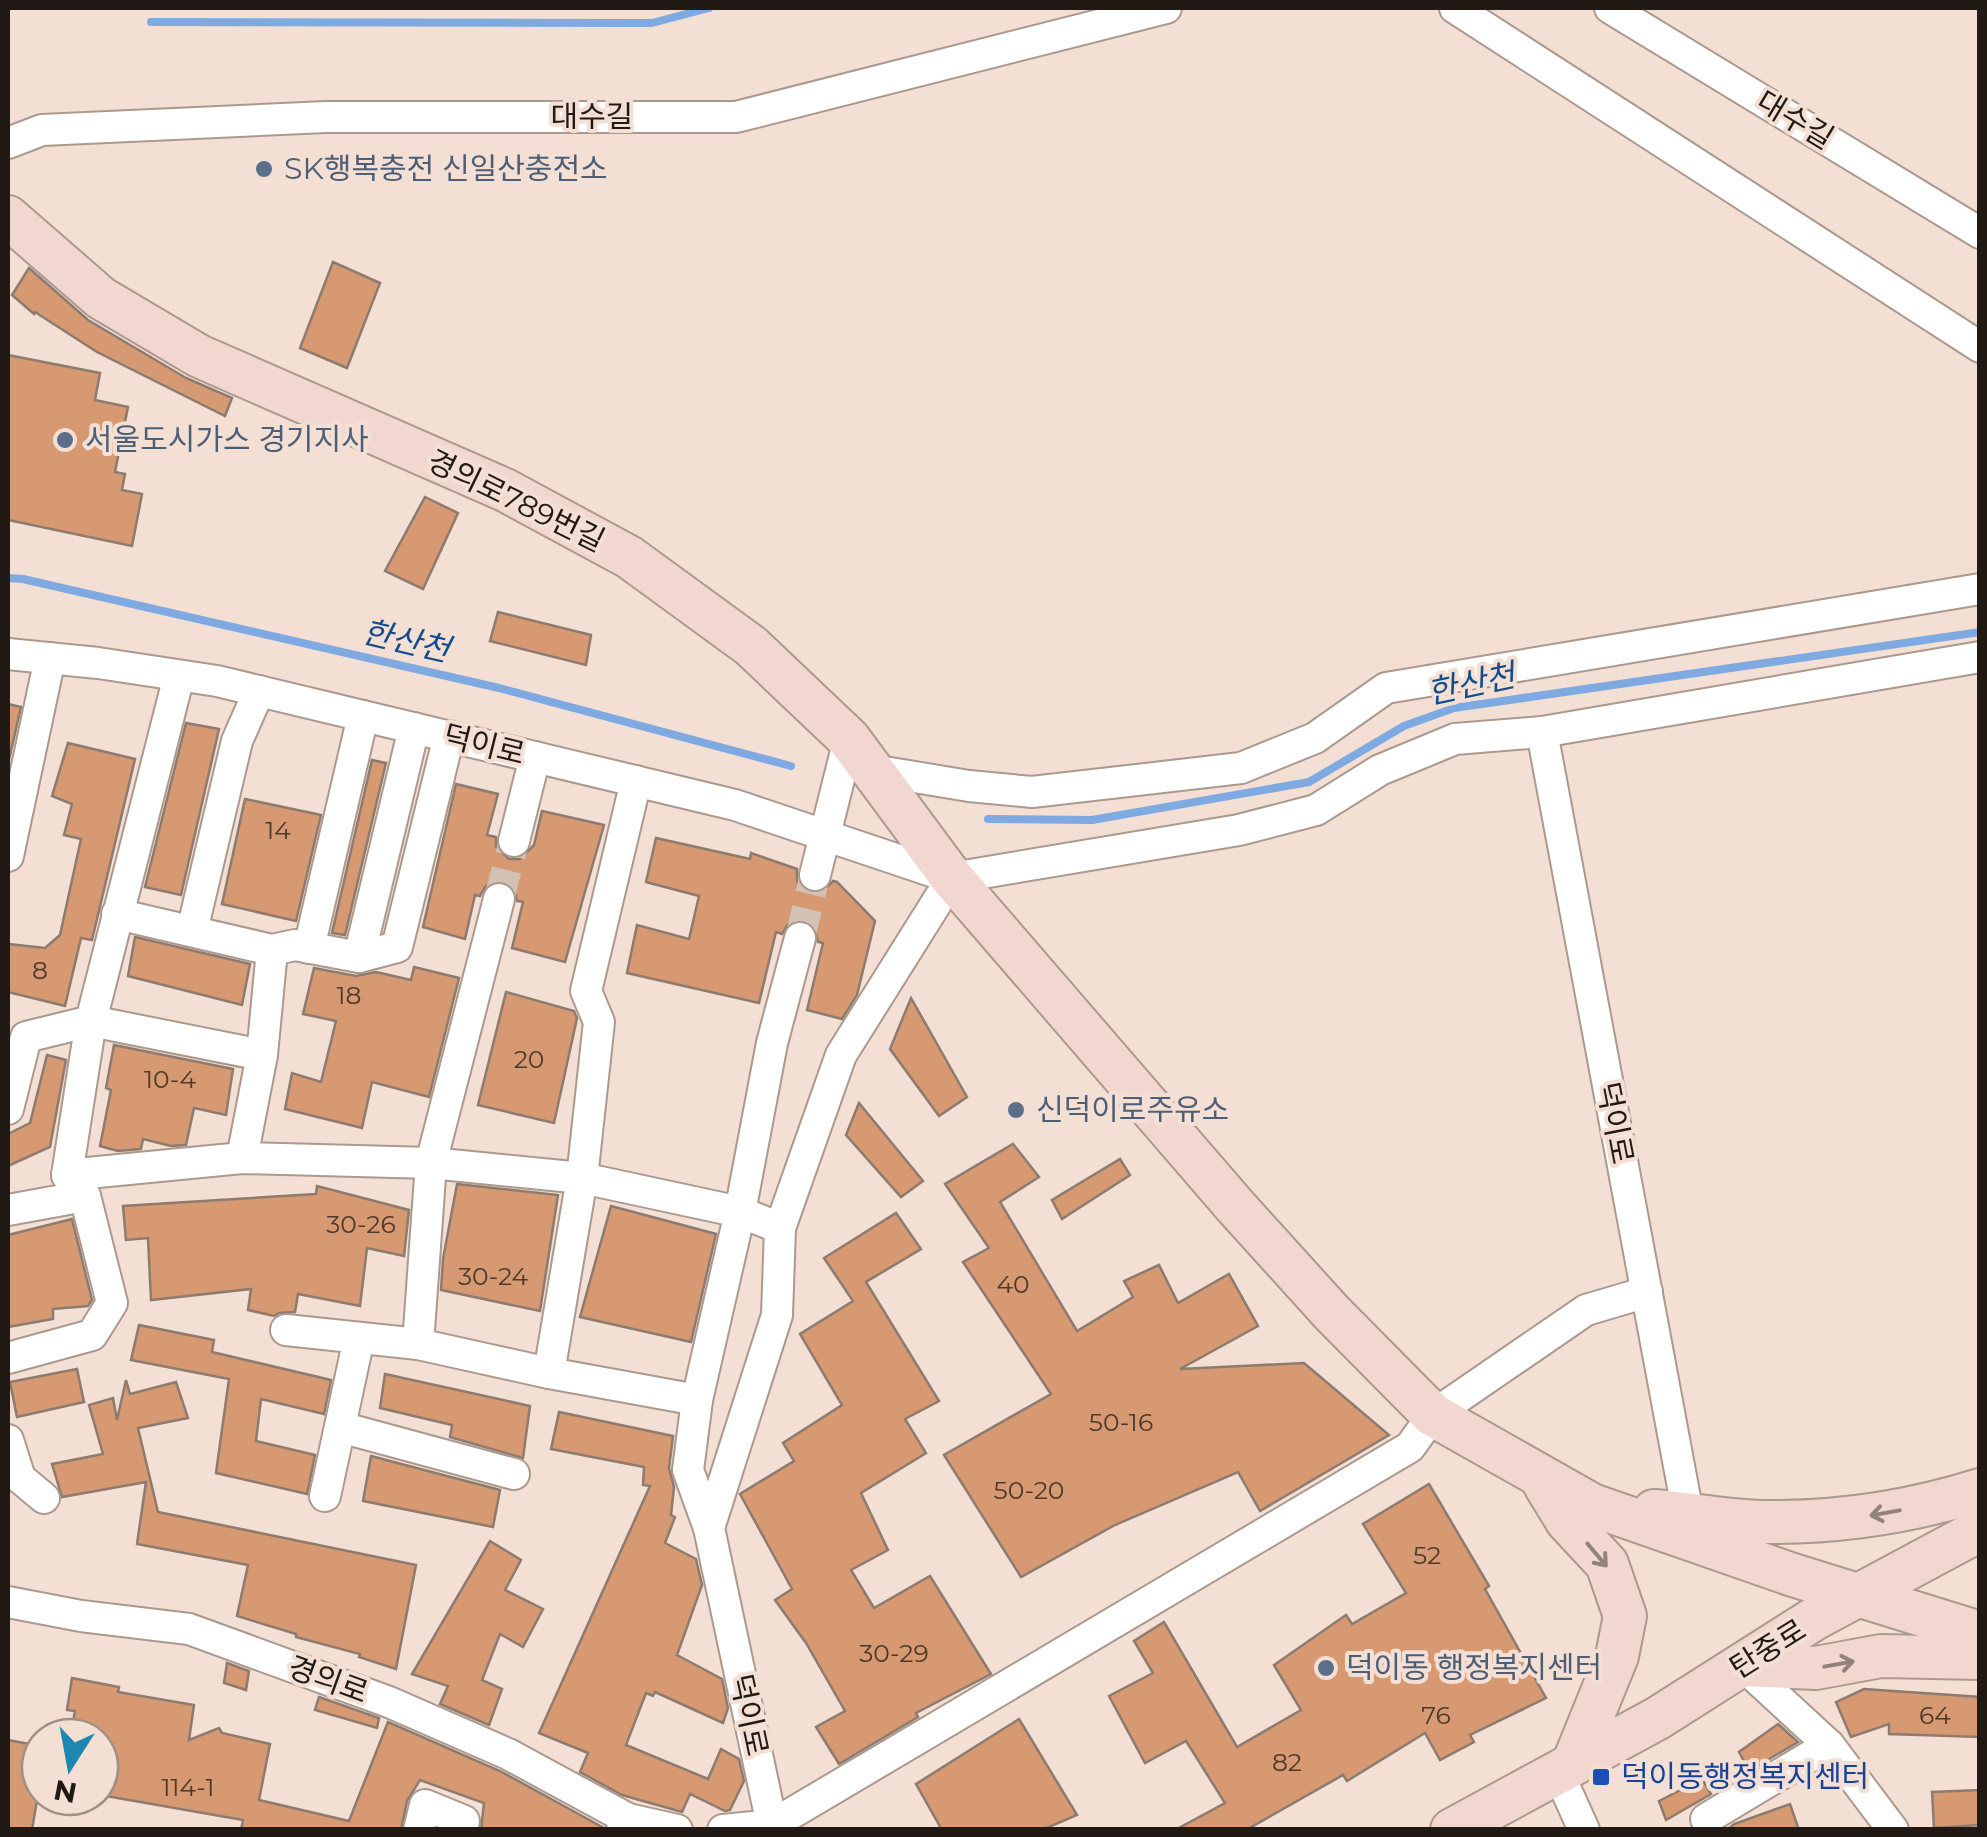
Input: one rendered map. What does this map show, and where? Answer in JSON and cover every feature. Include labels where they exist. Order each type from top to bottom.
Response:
[{"type":"main road","name":"경의로789번길","points":[[8,217],[101,298],[199,356],[505,490],[629,557],[751,646],[861,754],[952,878]]},
{"type":"main road","points":[[952,878],[1236,1208],[1433,1415],[1592,1505],[1980,1633]]},
{"type":"main road","points":[[1540,1476],[1567,1521],[1607,1564],[1626,1616],[1617,1656],[1566,1768]]},
{"type":"main road","points":[[1592,1505],[1761,1522],[1854,1518],[1936,1504],[1980,1490]]},
{"type":"main road","name":"탄중로","points":[[1452,1830],[1658,1718],[1814,1620],[1980,1530]]},
{"type":"main road","points":[[1742,1665],[1816,1668],[1881,1656],[1980,1658]]},
{"type":"street","name":"대수길","points":[[8,144],[42,130],[326,117],[736,117],[1166,8]]},
{"type":"street","points":[[1456,8],[1980,347]]},
{"type":"street","name":"대수길","points":[[1610,8],[1980,232]]},
{"type":"street","points":[[816,875],[826,836],[861,754],[969,786],[1032,792],[1241,768],[1315,738],[1386,688],[1980,589]]},
{"type":"street","name":"덕이로","points":[[8,654],[178,676],[259,691],[449,736],[736,805],[952,878],[1239,830],[1316,810],[1380,770],[1455,739],[1542,732],[1980,657]]},
{"type":"street","points":[[8,856],[50,658]]},
{"type":"street","points":[[8,1358],[92,1336],[112,1304],[76,1185],[91,1021],[178,676]]},
{"type":"street","points":[[192,931],[237,741],[259,691]]},
{"type":"street","points":[[309,948],[362,716]]},
{"type":"street","points":[[360,957],[414,728]]},
{"type":"street","name":"덕이로","points":[[1542,732],[1688,1514]]},
{"type":"street","points":[[117,914],[272,950],[295,945],[360,957],[396,948],[449,736]]},
{"type":"street","points":[[514,841],[536,757]]},
{"type":"street","points":[[549,1373],[582,1178],[600,1022],[586,991],[636,781]]},
{"type":"street","name":"덕이로","points":[[776,1827],[709,1528],[777,1315],[780,1228],[840,1055],[952,878]]},
{"type":"street","points":[[418,1344],[431,1163],[499,899]]},
{"type":"street","points":[[709,1528],[688,1470],[697,1400],[740,1212],[772,1043],[800,938]]},
{"type":"street","points":[[242,1158],[262,1055],[272,950]]},
{"type":"street","points":[[8,1110],[26,1037],[91,1021],[262,1055]]},
{"type":"street","points":[[8,1210],[76,1185],[242,1158],[431,1163],[582,1178],[740,1212],[780,1228]]},
{"type":"street","points":[[724,1830],[776,1827],[1410,1448],[1433,1415],[1586,1310],[1646,1292]]},
{"type":"street","points":[[286,1330],[418,1344],[697,1400]]},
{"type":"street","points":[[326,1496],[358,1338]]},
{"type":"street","points":[[340,1426],[514,1474]]},
{"type":"street","points":[[8,1440],[20,1478],[44,1498]]},
{"type":"street","name":"경의로","points":[[8,1602],[81,1616],[189,1629],[406,1710],[508,1754],[625,1824]]},
{"type":"street","points":[[1742,1665],[1829,1746],[1893,1830]]},
{"type":"street","points":[[1706,1819],[1829,1746]]},
{"type":"street","points":[[1566,1768],[1584,1830]]},
{"type":"street","points":[[419,1830],[425,1806],[464,1821],[462,1830]]},
{"type":"street","points":[[625,1824],[677,1830]]},
{"type":"building","points":[[333,262],[380,283],[347,368],[300,348]]},
{"type":"building","points":[[29,268],[88,320],[186,378],[232,398],[225,416],[97,352],[34,314],[12,295]]},
{"type":"building","name":"서울도시가스 경기지사","points":[[8,355],[100,373],[95,400],[128,407],[115,472],[125,474],[122,490],[142,494],[132,546],[8,520]]},
{"type":"building","points":[[425,497],[458,513],[423,589],[385,571]]},
{"type":"building","points":[[498,612],[591,635],[586,665],[490,641]]},
{"type":"building","points":[[8,704],[21,707],[8,764]]},
{"type":"building","points":[[186,723],[219,729],[181,895],[145,887]]},
{"type":"building","points":[[68,743],[135,759],[92,940],[81,938],[65,1006],[8,992],[8,944],[45,948],[60,935],[81,839],[64,835],[72,804],[52,796]]},
{"type":"building","points":[[372,760],[386,763],[345,935],[332,933]]},
{"type":"building","points":[[456,784],[498,794],[487,835],[496,837],[496,847],[509,859],[520,859],[534,845],[542,811],[604,825],[565,962],[512,948],[523,902],[517,901],[513,886],[503,881],[493,881],[480,896],[475,895],[465,939],[423,927]]},
{"type":"building","points":[[245,799],[321,815],[296,921],[222,904]]},
{"type":"building","points":[[656,838],[750,859],[751,853],[797,869],[797,881],[811,893],[821,893],[833,881],[837,882],[875,921],[857,995],[842,1019],[807,1010],[823,943],[818,942],[814,926],[804,920],[788,924],[782,934],[776,932],[759,1003],[627,973],[637,925],[689,939],[699,896],[646,882]]},
{"type":"building","points":[[135,937],[250,964],[242,1005],[128,976]]},
{"type":"building","points":[[414,967],[459,978],[429,1097],[372,1082],[362,1128],[285,1109],[292,1073],[321,1082],[336,1021],[303,1014],[314,968],[356,976],[376,972],[411,980]]},
{"type":"building","points":[[506,992],[574,1011],[577,1018],[554,1123],[478,1105]]},
{"type":"building","points":[[911,998],[967,1097],[939,1116],[890,1049]]},
{"type":"building","points":[[114,1045],[233,1069],[226,1115],[194,1108],[186,1145],[171,1146],[143,1139],[141,1149],[118,1151],[100,1146],[111,1090],[106,1088]]},
{"type":"building","points":[[47,1055],[66,1060],[50,1147],[8,1166],[8,1134],[30,1123]]},
{"type":"building","points":[[859,1103],[923,1181],[901,1197],[846,1135]]},
{"type":"building","points":[[1013,1144],[1039,1177],[1000,1202],[1077,1331],[1133,1297],[1124,1281],[1159,1265],[1178,1303],[1229,1274],[1258,1326],[1180,1369],[1304,1363],[1389,1435],[1260,1511],[1238,1472],[1115,1525],[1021,1577],[944,1455],[1051,1394],[963,1262],[989,1248],[945,1184]]},
{"type":"building","points":[[1120,1159],[1130,1175],[1062,1219],[1052,1200]]},
{"type":"building","points":[[457,1184],[558,1195],[540,1311],[441,1290]]},
{"type":"building","points":[[317,1186],[409,1210],[404,1256],[367,1248],[360,1306],[298,1294],[295,1312],[274,1316],[248,1310],[251,1289],[151,1300],[148,1238],[126,1240],[123,1206],[316,1194]]},
{"type":"building","points":[[611,1206],[716,1234],[691,1342],[580,1317]]},
{"type":"building","points":[[896,1213],[921,1249],[866,1282],[939,1401],[905,1419],[926,1453],[861,1493],[888,1550],[851,1570],[874,1608],[930,1576],[991,1674],[916,1713],[918,1717],[839,1764],[816,1727],[845,1711],[806,1643],[775,1600],[792,1589],[740,1494],[794,1461],[783,1443],[842,1405],[800,1334],[853,1301],[824,1258]]},
{"type":"building","points":[[72,1219],[92,1300],[88,1306],[53,1309],[53,1319],[8,1327],[8,1235]]},
{"type":"building","points":[[139,1325],[214,1340],[212,1352],[331,1380],[324,1414],[261,1399],[256,1441],[315,1455],[307,1494],[216,1473],[229,1379],[131,1360]]},
{"type":"building","points":[[77,1369],[84,1402],[17,1417],[10,1382]]},
{"type":"building","points":[[385,1374],[530,1406],[523,1458],[450,1437],[452,1425],[380,1408]]},
{"type":"building","points":[[126,1380],[130,1394],[176,1382],[188,1418],[138,1428],[158,1512],[416,1565],[396,1669],[237,1616],[248,1565],[137,1544],[146,1482],[62,1497],[52,1464],[103,1454],[89,1405],[113,1398],[117,1420]]},
{"type":"building","points":[[559,1412],[673,1436],[669,1468],[674,1487],[671,1515],[675,1517],[665,1543],[696,1559],[702,1585],[677,1655],[722,1679],[728,1708],[723,1723],[655,1692],[653,1696],[646,1693],[626,1745],[708,1779],[721,1749],[739,1759],[744,1781],[730,1810],[690,1794],[682,1812],[622,1795],[580,1772],[588,1753],[539,1733],[650,1486],[643,1485],[644,1467],[551,1449]]},
{"type":"building","points":[[371,1456],[500,1490],[493,1527],[363,1501]]},
{"type":"building","points":[[1429,1484],[1489,1586],[1485,1589],[1546,1698],[1470,1735],[1474,1742],[1440,1760],[1425,1733],[1347,1781],[1343,1775],[1246,1830],[1175,1830],[1225,1803],[1186,1741],[1145,1763],[1109,1696],[1153,1673],[1134,1641],[1164,1622],[1237,1747],[1301,1710],[1274,1665],[1346,1615],[1352,1624],[1406,1593],[1363,1524]]},
{"type":"building","points":[[490,1541],[521,1560],[505,1590],[543,1609],[523,1647],[500,1634],[482,1680],[502,1689],[489,1725],[440,1704],[448,1686],[412,1674]]},
{"type":"building","points":[[227,1663],[249,1671],[246,1690],[224,1683]]},
{"type":"building","points":[[72,1678],[119,1687],[118,1692],[194,1705],[189,1740],[219,1728],[222,1733],[270,1744],[259,1800],[349,1821],[388,1722],[500,1771],[604,1828],[481,1830],[484,1803],[420,1780],[407,1801],[401,1830],[241,1830],[243,1820],[120,1798],[120,1717],[74,1717],[75,1711],[67,1710]]},
{"type":"building","points":[[1864,1689],[1980,1697],[1980,1737],[1889,1734],[1889,1724],[1851,1737],[1836,1702]]},
{"type":"building","points":[[319,1697],[379,1718],[377,1728],[315,1710]]},
{"type":"building","points":[[1019,1719],[1077,1815],[1042,1830],[942,1830],[916,1784]]},
{"type":"building","points":[[1778,1724],[1798,1742],[1749,1771],[1739,1752]]},
{"type":"building","points":[[8,1740],[20,1742],[20,1817],[34,1817],[32,1830],[8,1830]]},
{"type":"building","points":[[1702,1779],[1711,1794],[1666,1820],[1659,1801]]},
{"type":"building","points":[[1980,1790],[1980,1825],[1934,1828],[1932,1792]]},
{"type":"building","points":[[1790,1804],[1799,1830],[1727,1830],[1734,1824]]},
{"type":"waterway","points":[[151,22],[652,23],[709,8]]},
{"type":"waterway","name":"한산천","points":[[8,578],[499,688],[791,766]]},
{"type":"waterway","name":"한산천","points":[[988,819],[1092,820],[1309,782],[1404,726],[1454,708],[1980,632]]},
{"type":"tunnel","points":[[499,899],[514,841]]},
{"type":"tunnel","points":[[800,938],[815,875]]},
{"type":"place","name":"SK행복충전 신일산충전소","points":[[264,169]]},
{"type":"place","name":"서울도시가스 경기지사","points":[[65,440]]},
{"type":"place","name":"신덕이로주유소","points":[[1016,1110]]},
{"type":"place","name":"덕이동 행정복지센터","points":[[1326,1668]]},
{"type":"place","name":"덕이동행정복지센터","points":[[1601,1777]]}]
